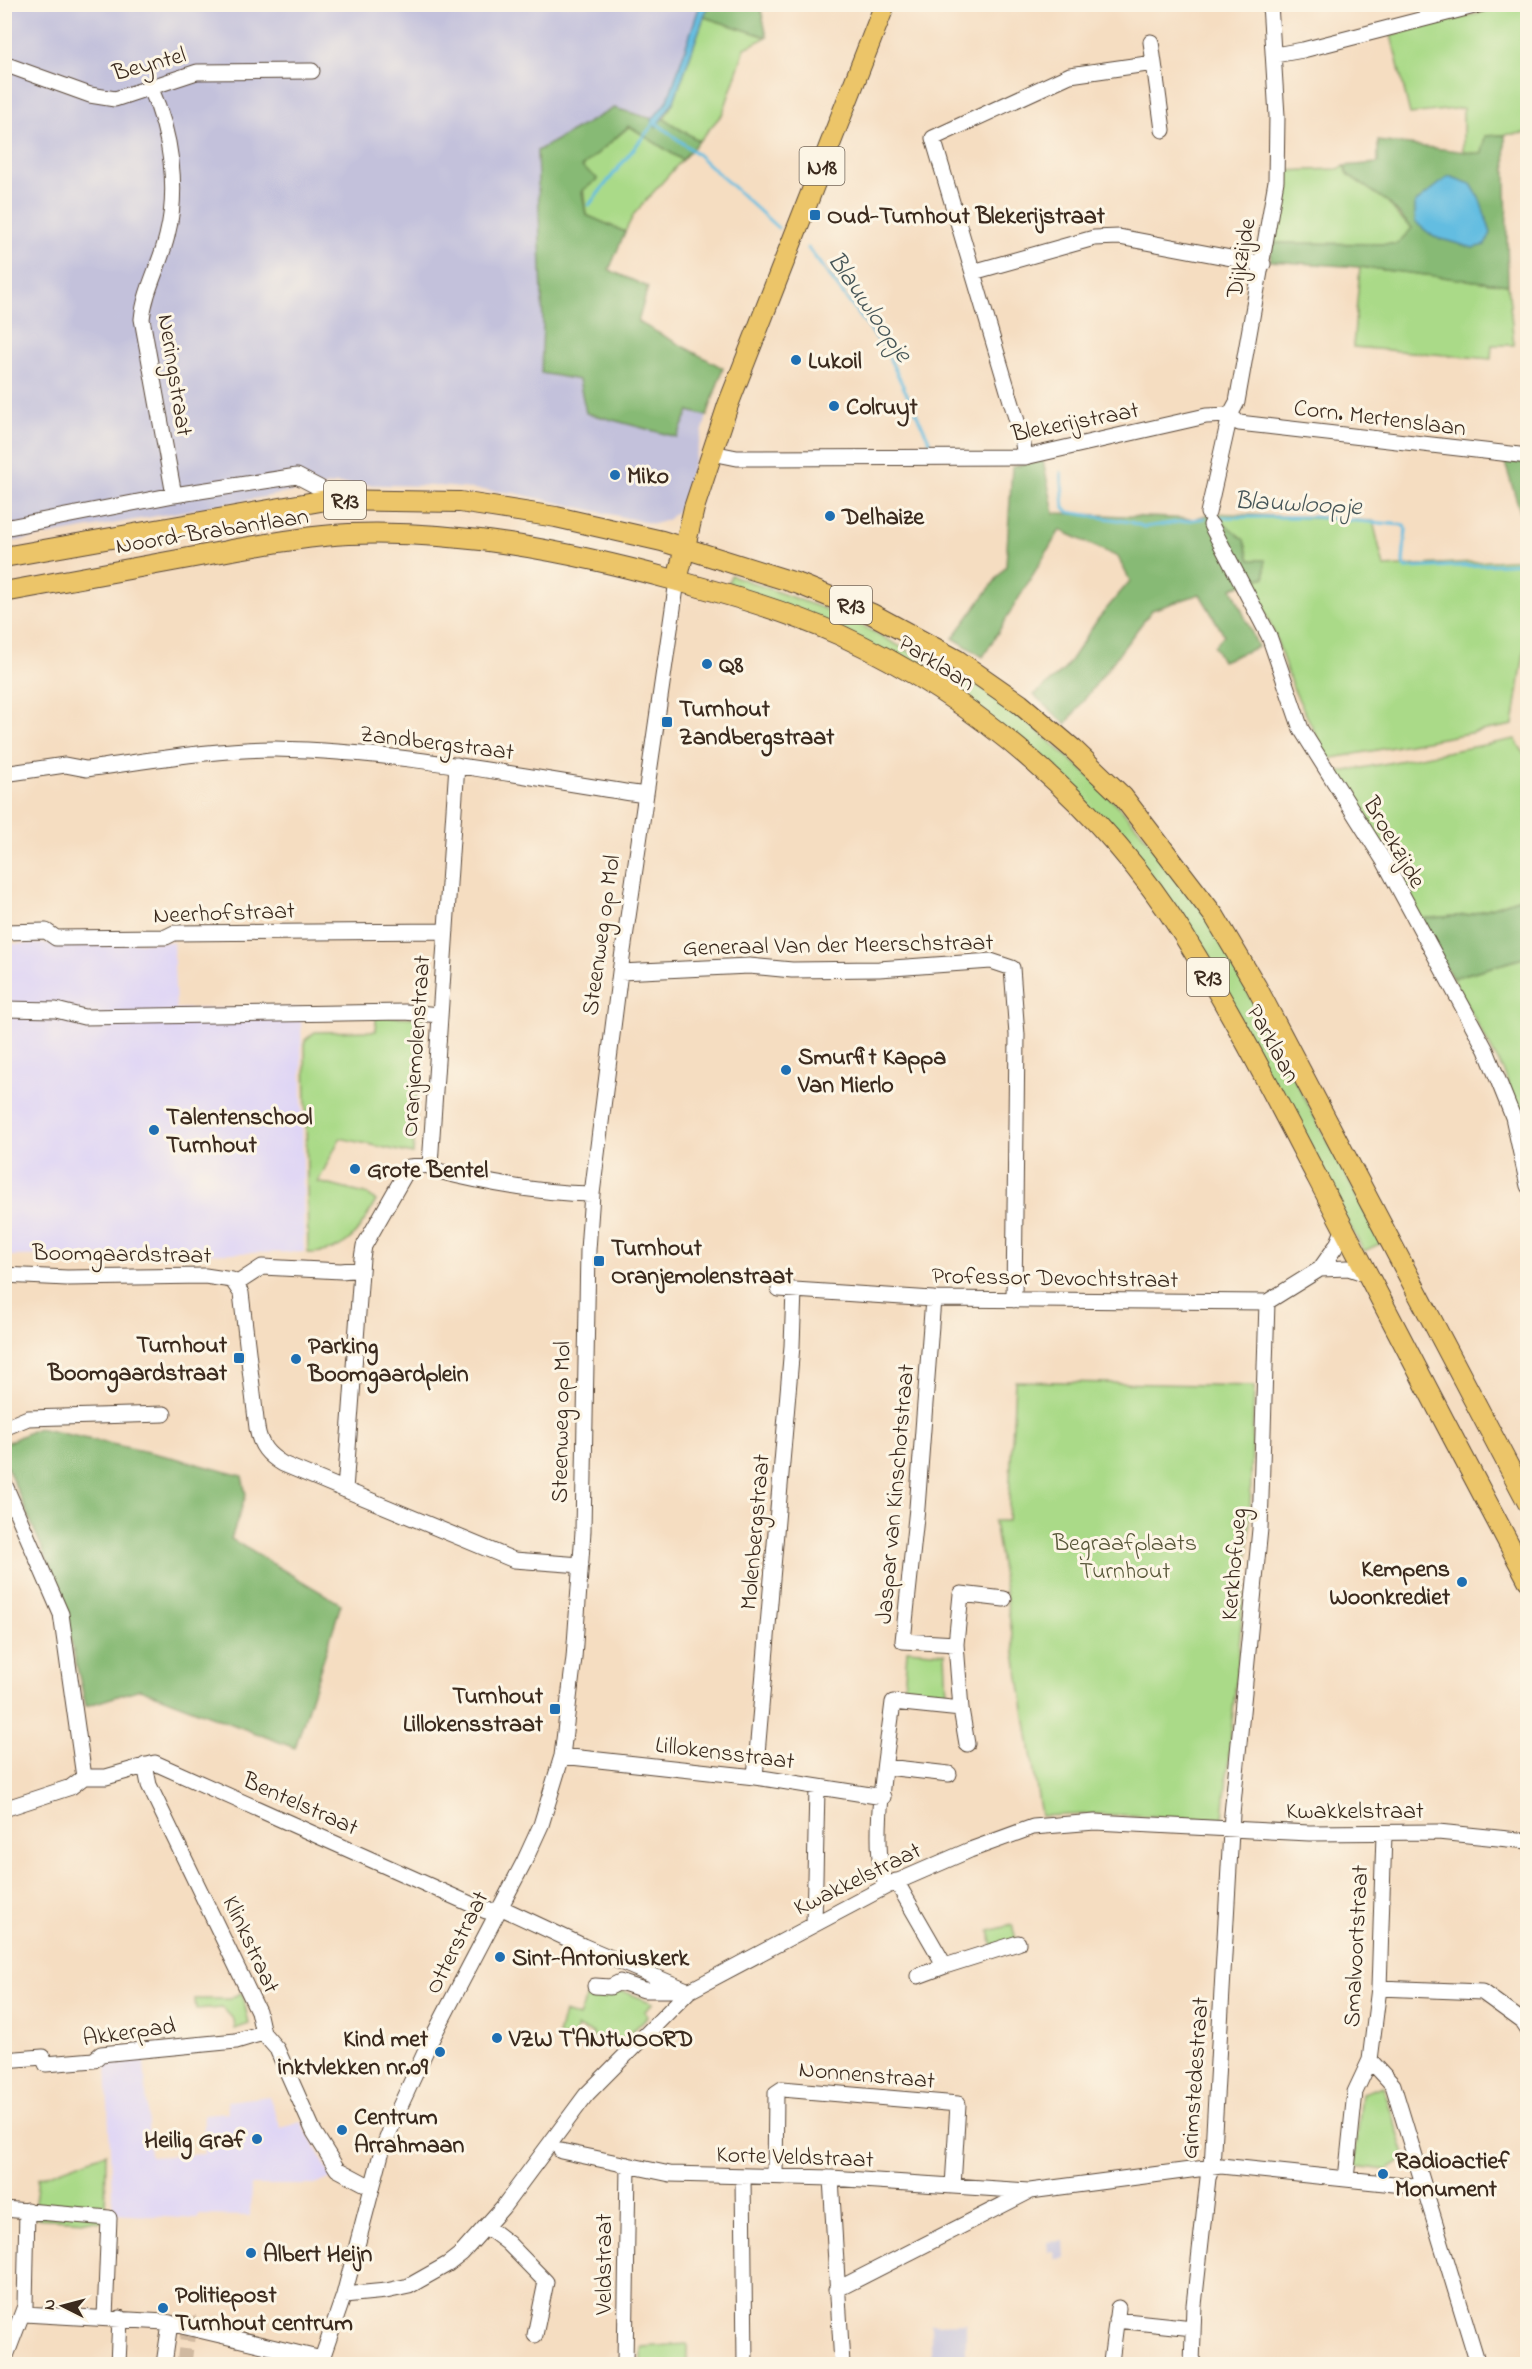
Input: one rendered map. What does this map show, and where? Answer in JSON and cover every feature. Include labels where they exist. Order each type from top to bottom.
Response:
[{"type":"main road","name":"Steenweg op Mol","points":[[677,581],[712,453],[885,4]]},
{"type":"main road","name":"Noord-Brabantlaan","points":[[4,557],[326,500],[471,504],[556,517],[685,548]]},
{"type":"main road","name":"Noord-Brabantlaan","points":[[4,592],[257,546],[348,534],[404,535],[508,543],[677,581]]},
{"type":"main road","name":"Parklaan","points":[[685,548],[848,603],[930,644],[1020,704],[1123,797],[1215,917],[1256,986],[1527,1503]]},
{"type":"main road","name":"Parklaan","points":[[677,581],[771,608],[860,646],[917,676],[1001,736],[1049,776],[1093,819],[1139,872],[1183,934],[1272,1091],[1527,1580]]},
{"type":"street","name":"Dijkzijde","points":[[1209,519],[1230,415],[1237,402],[1276,181],[1275,55],[1270,4]]},
{"type":"street","points":[[1275,55],[1303,50],[1482,4]]},
{"type":"street","points":[[1151,42],[1163,129]]},
{"type":"street","points":[[1025,457],[1022,438],[933,138],[1069,70],[1154,63]]},
{"type":"street","name":"Beyntel","points":[[4,64],[90,95],[115,99],[197,72],[312,71]]},
{"type":"street","name":"Neringstraat","points":[[151,89],[166,126],[173,206],[167,238],[144,301],[142,319],[174,495]]},
{"type":"street","points":[[973,272],[1080,241],[1111,237],[1263,264]]},
{"type":"street","name":"Corn. Mertenslaan","points":[[1230,415],[1239,423],[1527,456]]},
{"type":"street","name":"Blekerijstraat","points":[[712,453],[738,458],[1025,457],[1206,416],[1230,415]]},
{"type":"street","name":"Noord-Brabantlaan","points":[[4,528],[174,495],[297,476],[320,488],[326,500]]},
{"type":"street","name":"Broekzijde","points":[[1209,519],[1263,623],[1301,729],[1384,861],[1486,1050],[1513,1117],[1527,1186]]},
{"type":"street","name":"Steenweg op Mol","points":[[581,1565],[592,1194],[620,972],[677,581]]},
{"type":"street","name":"Zandbergstraat","points":[[4,774],[64,765],[86,770],[223,752],[302,750],[376,755],[457,765],[645,795]]},
{"type":"street","name":"Oranjemolenstraat","points":[[457,765],[430,1165],[434,1170],[483,1180],[562,1193],[592,1194]]},
{"type":"street","name":"Neerhofstraat","points":[[4,932],[46,932],[56,938],[166,937],[174,933],[446,931]]},
{"type":"street","name":"Generaal Van der Meerschstraat","points":[[620,972],[749,966],[792,970],[879,969],[991,961],[1012,968],[1017,1035],[1014,1300]]},
{"type":"street","points":[[4,1009],[56,1010],[84,1017],[405,1012],[440,1015]]},
{"type":"street","points":[[345,1490],[364,1246],[408,1167],[430,1165]]},
{"type":"street","points":[[1267,1302],[1320,1269],[1337,1245],[1344,1228]]},
{"type":"street","name":"Boomgaardstraat","points":[[236,1284],[262,1267],[341,1271],[362,1269]]},
{"type":"street","points":[[1320,1269],[1348,1268],[1369,1275]]},
{"type":"street","name":"Boomgaardstraat","points":[[4,1275],[79,1278],[219,1277],[236,1284],[241,1293],[260,1440],[267,1452],[283,1464],[514,1560],[581,1565]]},
{"type":"street","name":"Professor Devochtstraat","points":[[787,1289],[933,1299],[1267,1302]]},
{"type":"street","name":"Molenbergstraat","points":[[755,1777],[792,1346],[787,1289]]},
{"type":"street","name":"Jaspar van Kinschotstraat","points":[[933,1299],[917,1508],[903,1641],[956,1644]]},
{"type":"street","name":"Kerkhofweg","points":[[1232,1829],[1260,1529],[1267,1302]]},
{"type":"street","points":[[4,1428],[28,1418],[164,1414]]},
{"type":"street","points":[[4,1483],[61,1614],[84,1777],[71,1787],[4,1809]]},
{"type":"street","name":"Otterstraat","points":[[321,2362],[344,2295],[381,2154],[405,2095],[541,1825],[562,1756],[574,1658],[581,1565]]},
{"type":"street","points":[[967,1744],[961,1709],[956,1644],[961,1594],[1004,1599]]},
{"type":"street","points":[[945,1966],[892,1884],[882,1875],[878,1850],[893,1702],[961,1709]]},
{"type":"street","name":"Lillokensstraat","points":[[562,1756],[755,1777],[883,1797]]},
{"type":"street","name":"Bentelstraat","points":[[84,1777],[106,1777],[155,1763],[486,1911],[504,1909],[688,1991]]},
{"type":"street","name":"Klinkstraat","points":[[145,1765],[149,1785],[258,2011],[263,2032],[277,2049],[314,2132],[337,2169],[371,2187]]},
{"type":"street","points":[[886,1769],[949,1774]]},
{"type":"street","points":[[814,1924],[817,1788]]},
{"type":"street","name":"Kwakkelstraat","points":[[344,2295],[409,2286],[448,2264],[487,2227],[573,2111],[652,2025],[688,1991],[892,1884],[970,1850],[1033,1827],[1095,1822],[1383,1834],[1438,1833],[1527,1841]]},
{"type":"street","name":"Grimstedestraat","points":[[1192,2364],[1193,2328],[1208,2178],[1212,2167],[1232,1829]]},
{"type":"street","name":"Smalvoortstraat","points":[[1346,2179],[1355,2092],[1370,2060],[1379,1988],[1383,1834]]},
{"type":"street","points":[[918,1976],[1018,1943]]},
{"type":"street","points":[[595,1986],[610,1987],[620,1982],[644,1990],[688,1991]]},
{"type":"street","points":[[1379,1988],[1482,1992],[1522,2021],[1527,2030]]},
{"type":"street","name":"Akkerpad","points":[[4,2060],[43,2057],[46,2064],[94,2060],[101,2054],[237,2041],[263,2032]]},
{"type":"street","name":"Smalvoortstraat","points":[[1370,2060],[1393,2085],[1478,2364]]},
{"type":"street","name":"Nonnenstraat","points":[[775,2176],[776,2093],[782,2089],[958,2104],[953,2186]]},
{"type":"street","name":"Korte Veldstraat","points":[[561,2151],[670,2174],[831,2178],[1030,2192]]},
{"type":"street","name":"Veldstraat","points":[[625,2364],[628,2165]]},
{"type":"street","points":[[836,2290],[1030,2192],[1212,2167],[1423,2187]]},
{"type":"street","points":[[743,2176],[745,2364]]},
{"type":"street","points":[[831,2178],[842,2364]]},
{"type":"street","points":[[4,2209],[109,2218],[105,2298],[112,2318],[118,2364]]},
{"type":"street","points":[[4,2361],[24,2314],[27,2292],[24,2255],[27,2210]]},
{"type":"street","points":[[487,2227],[507,2243],[546,2282],[535,2335]]},
{"type":"street","points":[[24,2314],[170,2323],[321,2362]]},
{"type":"street","points":[[1111,2362],[1117,2314],[1193,2328]]},
{"type":"street","points":[[164,2364],[170,2323]]},
{"type":"shaded area","points":[[5,5],[700,5],[668,100],[653,119],[537,151],[543,325],[541,372],[579,380],[586,413],[677,437],[689,411],[707,416],[682,503],[676,512],[668,520],[654,524],[515,493],[439,486],[336,484],[5,543]]},
{"type":"shaded area","name":"Talentenschool Turnhout","points":[[173,942],[176,1009],[301,1008],[304,1252],[5,1256],[4,944]]},
{"type":"shaded area","name":"Heilig Graf","points":[[144,2060],[150,2157],[204,2154],[204,2114],[228,2112],[227,2101],[269,2096],[281,2128],[301,2122],[332,2178],[314,2185],[251,2185],[250,2216],[199,2215],[198,2219],[113,2214],[106,2062]]},
{"type":"shaded area","points":[[1064,2241],[1065,2258],[1055,2259],[1054,2252],[1048,2252],[1047,2242]]},
{"type":"shaded area","points":[[966,2323],[966,2364],[931,2364],[931,2324]]},
{"type":"green space","points":[[708,5],[760,5],[767,37],[704,17]]},
{"type":"green space","points":[[1511,5],[1527,5],[1527,133],[1485,136],[1482,154],[1463,152],[1463,108],[1410,114],[1391,35]]},
{"type":"green space","points":[[704,17],[767,37],[745,48],[723,113],[699,141],[664,119],[674,101]]},
{"type":"green space","points":[[614,108],[653,119],[664,119],[699,141],[682,160],[629,126],[582,167],[598,179],[582,191],[586,215],[625,232],[609,270],[648,287],[638,322],[723,368],[707,416],[689,411],[677,437],[586,413],[579,380],[541,373],[543,325],[537,151]]},
{"type":"green space","points":[[630,126],[682,160],[634,214],[625,232],[586,215],[581,167]]},
{"type":"green space","points":[[1505,135],[1508,285],[1360,267],[1270,261],[1273,243],[1397,244],[1412,228],[1388,202],[1347,174],[1345,166],[1378,163],[1378,141],[1482,154],[1485,136]]},
{"type":"green space","points":[[1345,166],[1347,174],[1388,202],[1400,218],[1413,228],[1397,244],[1273,243],[1282,171],[1338,169]]},
{"type":"green space","points":[[1360,267],[1508,285],[1514,345],[1492,345],[1491,359],[1353,347]]},
{"type":"green space","points":[[1043,460],[1054,513],[1194,519],[1212,513],[1244,540],[1250,560],[1265,560],[1265,577],[1232,588],[1258,647],[1222,661],[1214,646],[1224,635],[1200,594],[1152,610],[1066,724],[1034,695],[1064,670],[1098,619],[1130,581],[1118,557],[1060,530],[983,657],[953,638],[1006,566],[1012,467]]},
{"type":"green space","points":[[1504,460],[1527,463],[1527,533]]},
{"type":"green space","points":[[1212,513],[1373,521],[1384,567],[1527,559],[1527,633],[1513,725],[1328,759],[1292,686],[1276,638],[1252,581],[1265,577]]},
{"type":"green space","points":[[731,575],[844,616],[956,677],[968,678],[1017,713],[1095,781],[1140,830],[1207,916],[1382,1243],[1364,1251],[1159,884],[937,681],[727,586]]},
{"type":"green space","points":[[1515,739],[1527,758],[1527,896],[1469,915],[1417,919],[1335,773]]},
{"type":"green space","points":[[1527,896],[1527,957],[1452,978],[1417,919],[1469,915]]},
{"type":"green space","points":[[1527,957],[1527,1115],[1520,1116],[1504,1072],[1452,978]]},
{"type":"green space","points":[[376,1016],[423,1018],[413,1154],[340,1138],[318,1182],[369,1195],[376,1201],[350,1239],[333,1249],[308,1253],[305,1040],[315,1032],[376,1031]]},
{"type":"green space","name":"Begraafplaats Turnhout","points":[[1015,1381],[1254,1386],[1249,1539],[1223,1819],[1094,1814],[1041,1816],[994,1521],[1008,1521]]},
{"type":"green space","points":[[38,1428],[175,1458],[242,1476],[246,1495],[231,1539],[341,1604],[295,1748],[140,1689],[86,1706],[58,1585],[5,1462],[4,1444]]},
{"type":"green space","points":[[907,1650],[945,1653],[947,1696],[904,1691]]},
{"type":"green space","points":[[1012,1925],[1016,1939],[993,1946],[989,1931]]},
{"type":"green space","points":[[589,1991],[603,1996],[623,1991],[653,2003],[645,2011],[647,2017],[615,2049],[608,2038],[600,2040],[592,2036],[593,2033],[577,2027],[572,2040],[558,2036],[564,2012],[579,2017]]},
{"type":"green space","points":[[242,1992],[249,2024],[235,2029],[234,2020],[223,2008],[196,2010],[195,1999],[230,1999]]},
{"type":"green space","points":[[1383,2086],[1406,2158],[1388,2170],[1354,2166],[1362,2093]]},
{"type":"green space","points":[[106,2153],[105,2222],[33,2218],[38,2178]]},
{"type":"green space","points":[[687,2344],[687,2364],[641,2364],[641,2347]]},
{"type":"water","points":[[700,5],[708,5],[674,101],[656,127],[651,121],[668,100]]},
{"type":"water","points":[[1449,176],[1471,184],[1479,197],[1491,233],[1485,245],[1473,248],[1434,237],[1415,222],[1415,203]]},
{"type":"waterway","name":"Blauwloopje","points":[[655,122],[697,154],[778,228]]},
{"type":"waterway","name":"Blauwloopje","points":[[589,205],[655,122]]},
{"type":"waterway","name":"Blauwloopje","points":[[808,248],[885,349],[934,450]]},
{"type":"waterway","name":"Blauwloopje","points":[[1061,472],[1064,508],[1068,512],[1130,522],[1145,527],[1205,518]]},
{"type":"waterway","name":"Blauwloopje","points":[[1212,517],[1314,517],[1403,525],[1406,529],[1403,562],[1406,568],[1528,563]]},
{"type":"tunnel","points":[[184,2364],[189,2322],[195,2323]]},
{"type":"place","name":"Oud-Turnhout Blekerijstraat","points":[[815,215]]},
{"type":"place","name":"Lukoil","points":[[796,360]]},
{"type":"place","name":"Colruyt","points":[[834,406]]},
{"type":"place","name":"Miko","points":[[615,475]]},
{"type":"place","name":"Delhaize","points":[[830,516]]},
{"type":"place","name":"Q8","points":[[707,664]]},
{"type":"place","name":"Turnhout Zandbergstraat","points":[[667,722]]},
{"type":"place","name":"Smurfit Kappa Van Mierlo","points":[[786,1070]]},
{"type":"place","name":"Talentenschool Turnhout","points":[[154,1130]]},
{"type":"place","name":"Grote Bentel","points":[[355,1169]]},
{"type":"place","name":"Turnhout Oranjemolenstraat","points":[[599,1261]]},
{"type":"place","name":"Turnhout Boomgaardstraat","points":[[239,1358]]},
{"type":"place","name":"Parking Boomgaardplein","points":[[296,1359]]},
{"type":"place","name":"Kempens Woonkrediet","points":[[1462,1582]]},
{"type":"place","name":"Turnhout Lillokensstraat","points":[[555,1709]]},
{"type":"place","name":"Sint-Antoniuskerk","points":[[500,1957]]},
{"type":"place","name":"VZW T'ANtWOORD","points":[[497,2038]]},
{"type":"place","name":"Kind met inktvlekken nr.09","points":[[440,2052]]},
{"type":"place","name":"Centrum Arrahmaan","points":[[342,2130]]},
{"type":"place","name":"Heilig Graf","points":[[257,2139]]},
{"type":"place","name":"Radioactief Monument","points":[[1383,2174]]},
{"type":"place","name":"Albert Heijn","points":[[251,2253]]},
{"type":"place","name":"Politiepost Turnhout centrum","points":[[163,2308]]}]
